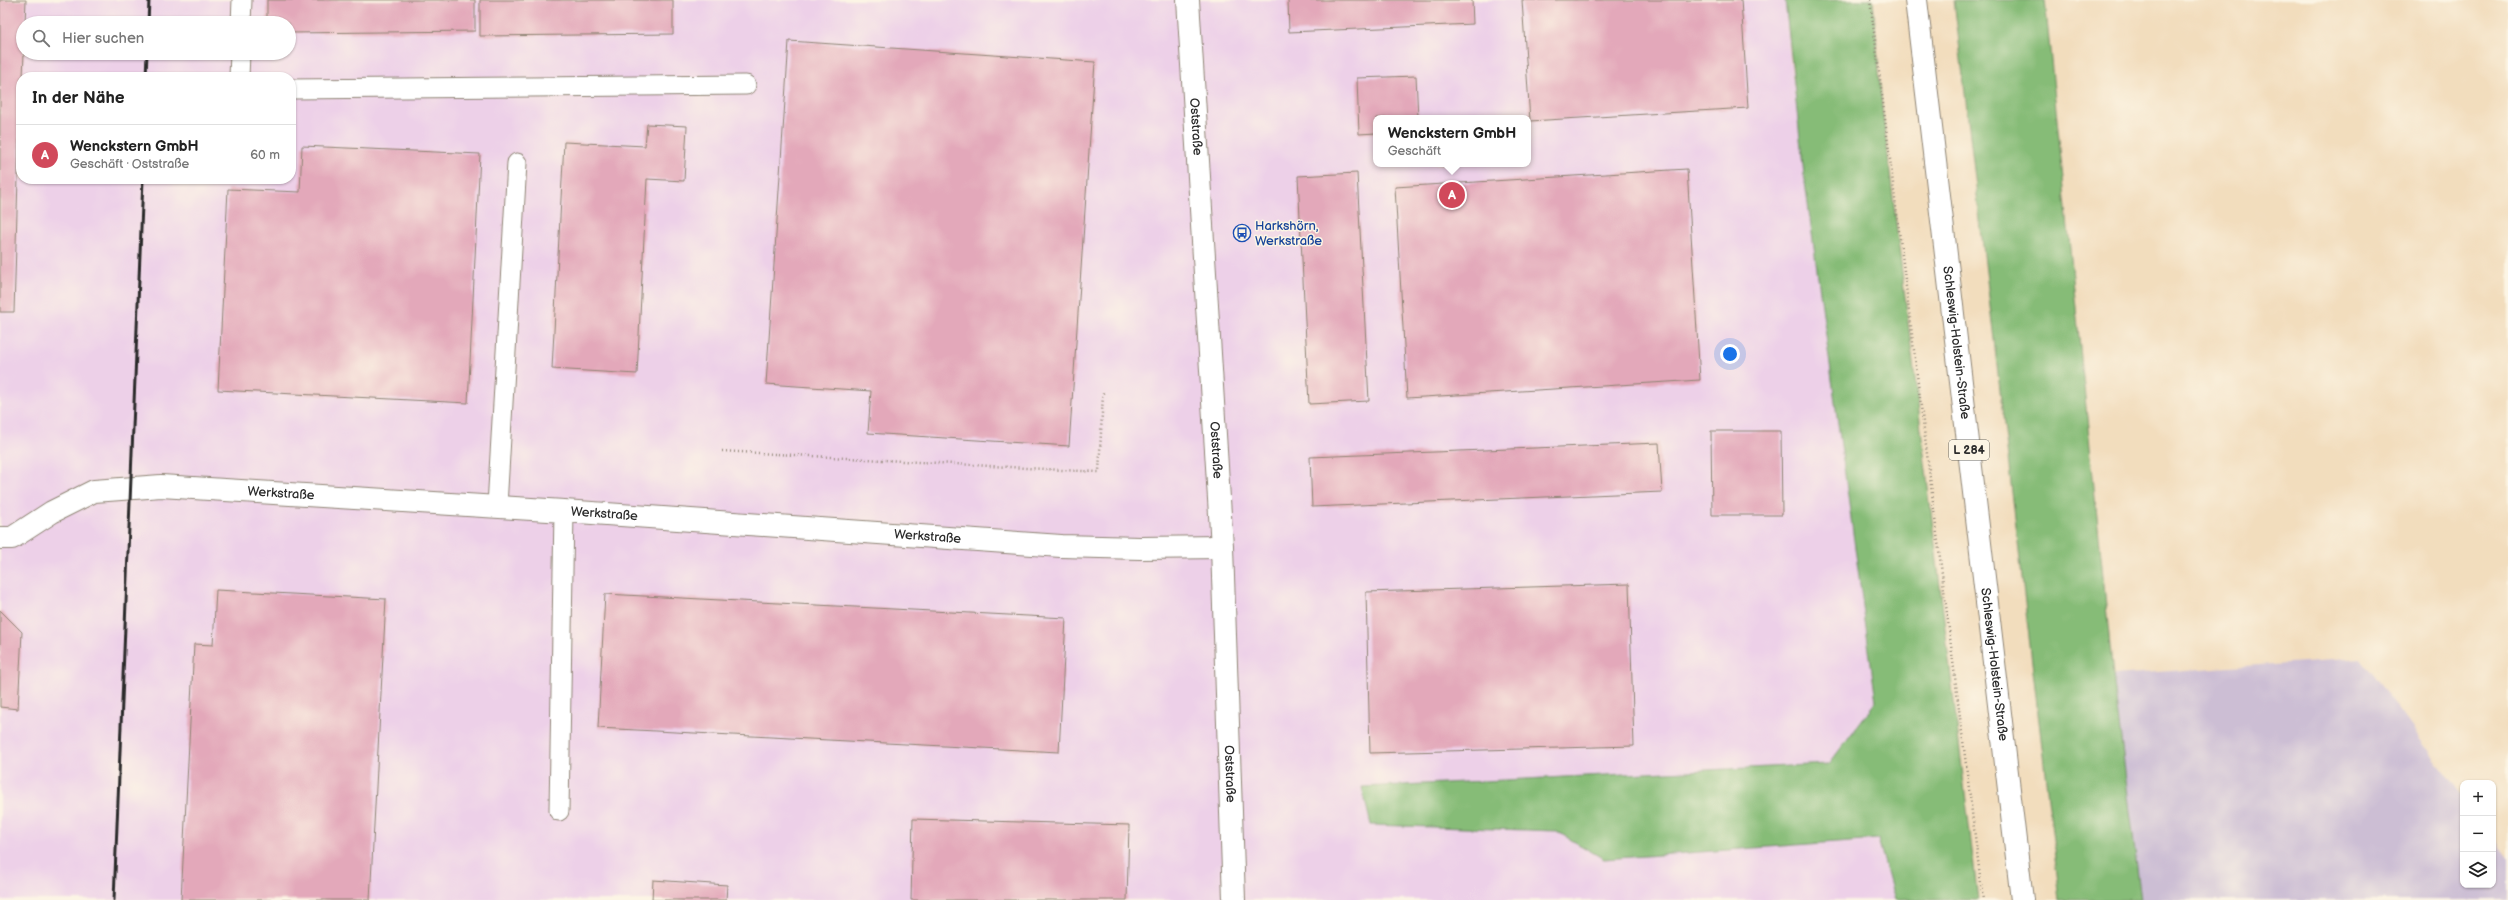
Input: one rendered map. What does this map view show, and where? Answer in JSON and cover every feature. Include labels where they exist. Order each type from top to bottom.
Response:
[{"type":"street","name":"Oststraße","points":[[1188,0],[1222,547],[1234,900]]},
{"type":"street","name":"Schleswig-Holstein-Straße","points":[[1916,0],[2022,900]]},
{"type":"street","name":"Werkstraße","points":[[0,538],[12,538],[52,512],[94,491],[161,486],[497,506],[1062,546],[1140,548],[1222,547]]},
{"type":"lane","points":[[241,16],[242,0]]},
{"type":"lane","points":[[239,72],[240,60]]},
{"type":"lane","points":[[296,90],[746,85]]},
{"type":"lane","points":[[497,506],[517,163]]},
{"type":"lane","points":[[559,811],[564,511]]},
{"type":"path","points":[[1870,0],[1982,900]]},
{"type":"path","points":[[722,451],[1099,472],[1103,393]]},
{"type":"shaded area","points":[[0,0],[1785,0],[1790,58],[1902,900],[0,900]]},
{"type":"shaded area","points":[[2361,658],[2460,793],[2460,888],[2496,888],[2496,841],[2508,858],[2508,900],[2141,900],[2113,675]]},
{"type":"green space","points":[[1785,0],[1873,0],[1882,107],[1978,900],[1895,900],[1878,839],[1604,859],[1556,831],[1371,825],[1362,787],[1829,764],[1876,701],[1804,175]]},
{"type":"green space","points":[[1954,0],[2045,0],[2113,675],[2141,900],[2060,900]]},
{"type":"building","points":[[0,0],[26,0],[25,16],[16,16],[16,60],[24,60],[23,72],[16,72],[16,184],[18,184],[14,312],[0,312]]},
{"type":"building","points":[[267,0],[475,0],[475,31],[296,33],[296,16],[267,16]]},
{"type":"building","points":[[480,0],[673,0],[673,34],[480,36]]},
{"type":"building","points":[[1288,0],[1472,0],[1473,24],[1289,32]]},
{"type":"building","points":[[1522,0],[1741,0],[1748,108],[1531,121],[1531,115],[1530,115]]},
{"type":"building","points":[[789,41],[1095,62],[1069,446],[868,433],[871,391],[766,384]]},
{"type":"building","points":[[1416,76],[1418,115],[1373,115],[1373,133],[1359,134],[1357,78]]},
{"type":"building","points":[[647,124],[687,126],[684,181],[647,179],[637,374],[552,369],[564,142],[645,146]]},
{"type":"building","points":[[302,146],[480,154],[468,403],[218,390],[228,189],[300,192]]},
{"type":"building","points":[[1687,169],[1700,380],[1407,398],[1395,187]]},
{"type":"building","points":[[1357,173],[1369,401],[1309,404],[1298,176]]},
{"type":"building","points":[[1711,431],[1781,431],[1782,515],[1712,515]]},
{"type":"building","points":[[1659,443],[1662,492],[1312,507],[1310,457]]},
{"type":"building","points":[[1629,584],[1634,746],[1370,753],[1366,592]]},
{"type":"building","points":[[216,590],[386,599],[370,900],[181,900],[194,644],[213,645]]},
{"type":"building","points":[[605,594],[1066,618],[1059,752],[598,728]]},
{"type":"building","points":[[0,610],[22,632],[18,709],[0,707]]},
{"type":"building","points":[[913,819],[1129,825],[1127,900],[911,900]]},
{"type":"building","points":[[653,880],[727,885],[726,900],[652,900]]},
{"type":"railway","points":[[148,16],[149,0]]},
{"type":"railway","points":[[146,72],[147,60]]},
{"type":"railway","points":[[114,900],[143,184]]},
{"type":"place","name":"Wenckstern GmbH","points":[[1452,195]]},
{"type":"place","name":"Harkshörn, Werkstraße","points":[[1242,233]]}]
